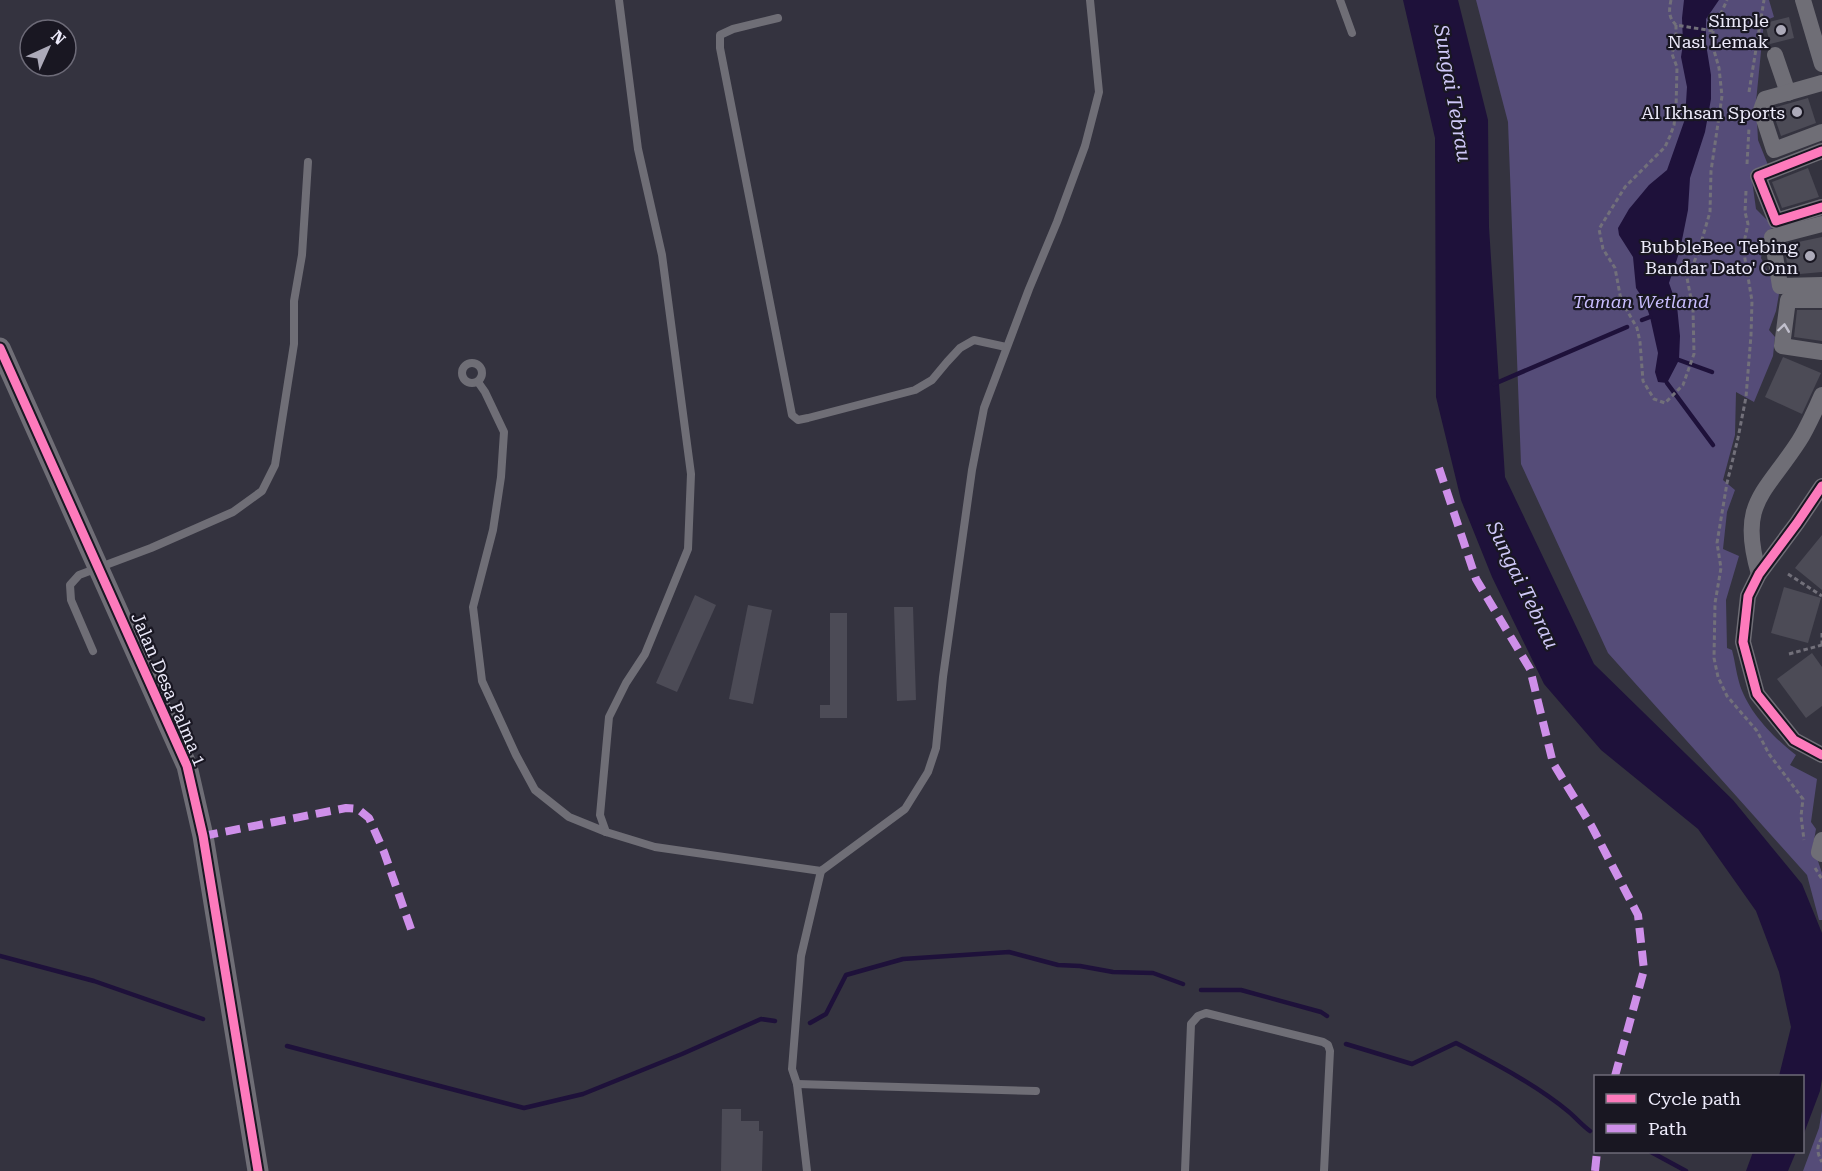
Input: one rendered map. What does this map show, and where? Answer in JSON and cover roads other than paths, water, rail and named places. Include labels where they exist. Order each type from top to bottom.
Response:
[{"type":"street","points":[[1822,8],[1810,15],[1822,64]]},
{"type":"street","points":[[1775,55],[1788,93]]},
{"type":"street","points":[[1822,83],[1765,99],[1761,110],[1774,150],[1822,132]]},
{"type":"street","points":[[1822,151],[1758,176],[1776,221],[1822,207]]},
{"type":"street","points":[[1822,224],[1772,237],[1780,286],[1822,285]]},
{"type":"street","points":[[1822,300],[1788,300],[1782,346],[1822,352]]},
{"type":"street","name":"Jalan Desa Palma 1","points":[[0,348],[187,766],[203,836],[258,1171]]},
{"type":"street","points":[[1759,574],[1752,552],[1750,524],[1759,495],[1800,439],[1822,395]]},
{"type":"street","points":[[1822,486],[1759,574],[1748,596],[1743,642],[1757,694],[1794,740],[1822,754]]},
{"type":"street","points":[[1822,840],[1819,852],[1822,854]]},
{"type":"lane","points":[[606,832],[600,814],[609,717],[626,683],[645,654],[688,549],[691,474],[662,255],[638,149],[619,0]]},
{"type":"lane","points":[[807,1171],[797,1084],[792,1069],[801,956],[821,871],[904,809],[928,772],[936,748],[943,677],[972,470],[984,408],[1029,288],[1058,222],[1085,146],[1099,92],[1090,0]]},
{"type":"lane","points":[[1340,0],[1352,33]]},
{"type":"lane","points":[[778,18],[733,29],[720,35],[720,48],[792,415],[798,420],[808,418],[915,390],[932,380],[960,348],[974,340],[1006,347]]},
{"type":"lane","points":[[93,651],[71,600],[70,585],[80,575],[151,548],[233,512],[262,490],[275,465],[294,344],[294,301],[302,255],[308,162]]},
{"type":"lane","points":[[478,382],[504,432],[501,477],[493,530],[473,607],[482,681],[535,790],[569,817],[606,832],[655,847],[821,871]]},
{"type":"lane","points":[[1185,1171],[1191,1024],[1198,1016],[1206,1013],[1328,1045],[1330,1051],[1324,1171]]},
{"type":"lane","points":[[797,1084],[1036,1091]]},
{"type":"water","name":"Sungai Tebrau","points":[[1403,0],[1458,0],[1488,120],[1489,227],[1505,477],[1594,664],[1733,800],[1802,884],[1822,933],[1822,1079],[1820,1091],[1804,1133],[1804,1075],[1779,1075],[1791,1027],[1779,972],[1756,911],[1698,829],[1601,750],[1544,684],[1492,577],[1461,500],[1436,397],[1435,138]]},
{"type":"water","points":[[1684,0],[1719,0],[1706,19],[1711,99],[1705,132],[1690,178],[1688,210],[1680,250],[1669,283],[1677,306],[1680,336],[1679,360],[1667,383],[1658,382],[1655,372],[1658,353],[1650,317],[1645,302],[1636,288],[1633,257],[1619,235],[1618,228],[1629,209],[1649,185],[1667,170],[1685,119],[1687,87],[1681,57]]},
{"type":"water","points":[[1753,1153],[1796,1153],[1788,1171],[1746,1171]]},
{"type":"waterway","points":[[1642,320],[1650,317]]},
{"type":"waterway","points":[[1494,384],[1627,327]]},
{"type":"waterway","points":[[1679,360],[1712,372]]},
{"type":"waterway","points":[[1667,383],[1713,445]]},
{"type":"waterway","points":[[810,1023],[826,1014],[846,975],[903,959],[1009,952],[1058,965],[1113,972],[1153,973],[1183,984]]},
{"type":"waterway","points":[[0,956],[94,981],[203,1019]]},
{"type":"waterway","points":[[1201,990],[1241,990],[1321,1012],[1327,1016]]},
{"type":"waterway","points":[[287,1046],[524,1108],[583,1094],[761,1019],[775,1021]]},
{"type":"waterway","points":[[1346,1044],[1412,1064],[1456,1043],[1542,1092],[1590,1131]]},
{"type":"waterway","points":[[1653,1153],[1686,1171]]},
{"type":"place","name":"Simple Nasi Lemak","points":[[1781,30]]},
{"type":"place","name":"Al Ikhsan Sports","points":[[1797,112]]},
{"type":"place","name":"BubbleBee Tebing Bandar Dato' Onn","points":[[1810,256]]},
{"type":"park label","name":"Taman Wetland","points":[[1641,301]]}]
